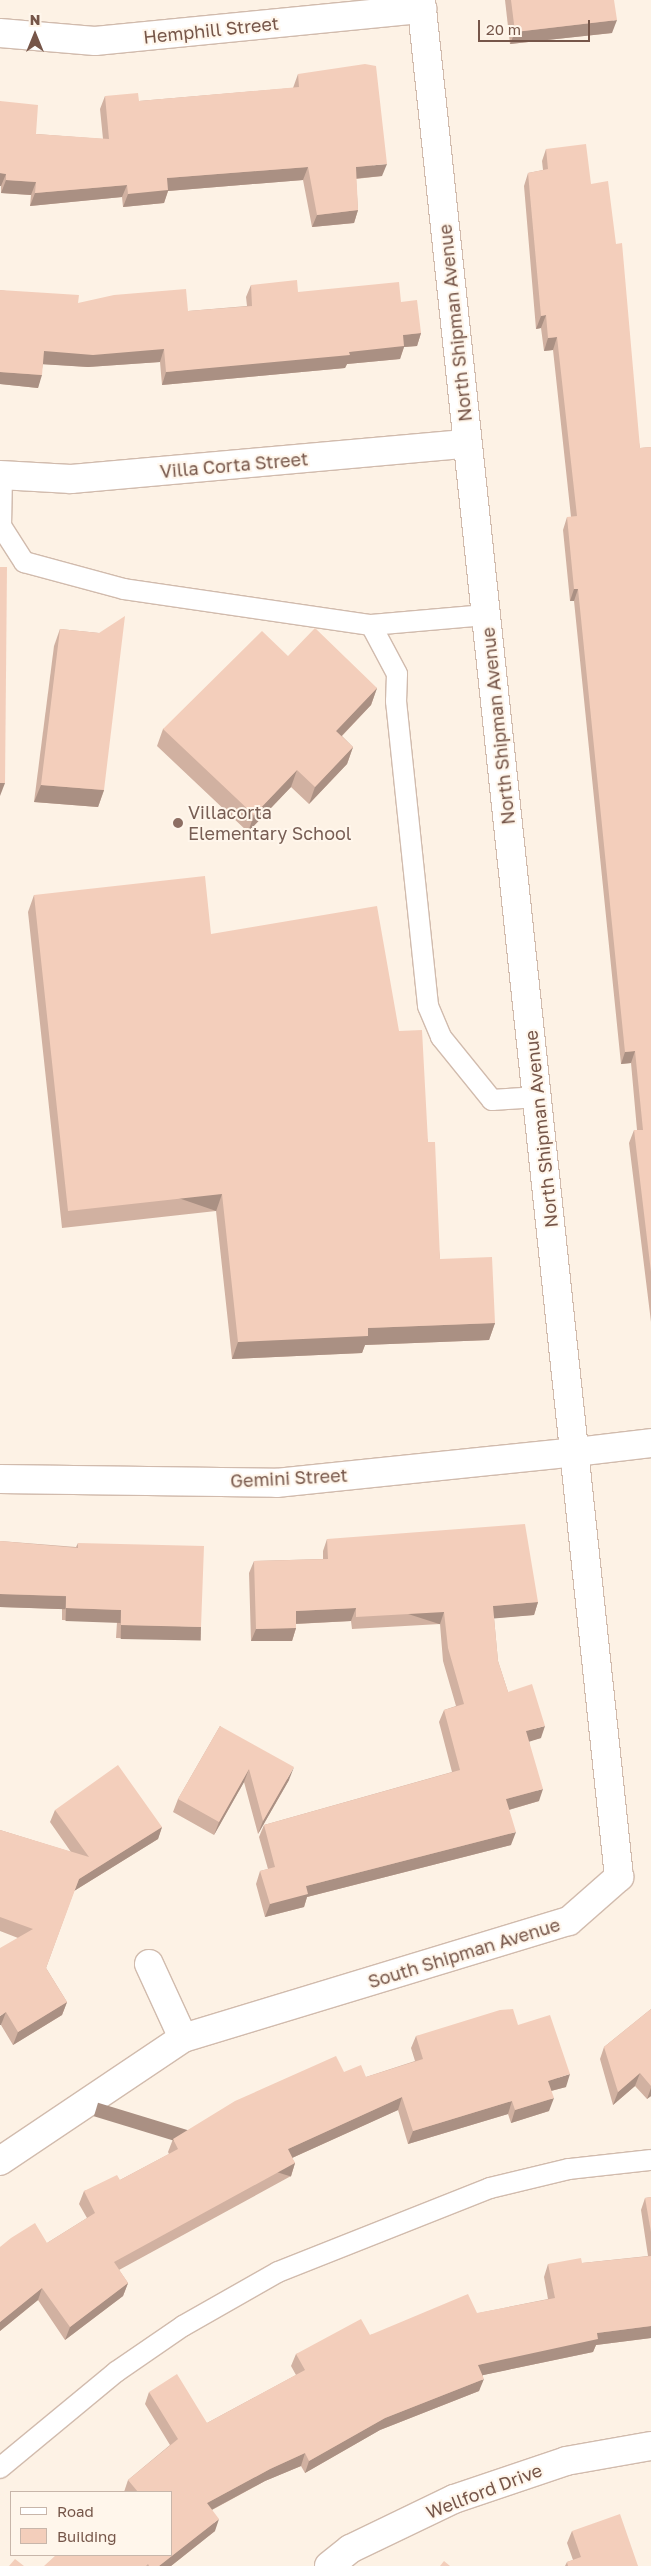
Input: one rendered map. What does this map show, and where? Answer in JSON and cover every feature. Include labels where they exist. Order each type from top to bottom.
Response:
[{"type":"street","name":"Hemphill Street","points":[[0,33],[95,41],[421,5]]},
{"type":"street","name":"North Shipman Avenue","points":[[421,5],[576,1452]]},
{"type":"street","name":"Villa Corta Street","points":[[1,475],[71,479],[468,444]]},
{"type":"street","name":"Gemini Street","points":[[0,1479],[276,1483],[651,1443]]},
{"type":"street","name":"South Shipman Avenue","points":[[0,2161],[183,2038],[569,1921],[619,1877],[576,1452]]},
{"type":"street","points":[[149,1964],[183,2038]]},
{"type":"street","name":"Wellford Drive","points":[[329,2566],[350,2549],[454,2499],[566,2461],[651,2446]]},
{"type":"lane","points":[[1,475],[1,526],[24,562],[124,589],[371,625],[486,615]]},
{"type":"lane","points":[[371,625],[397,674],[396,701],[428,1006],[442,1037],[492,1100],[538,1097]]},
{"type":"lane","points":[[0,2468],[116,2372],[182,2326],[278,2272],[490,2188],[569,2169],[651,2160]]},
{"type":"building","points":[[511,0],[614,0],[617,20],[515,32]]},
{"type":"building","points":[[365,64],[376,66],[387,164],[356,167],[358,210],[317,215],[308,167],[167,178],[168,190],[128,194],[127,185],[35,193],[36,182],[6,180],[6,174],[0,173],[0,101],[38,105],[36,134],[109,139],[105,96],[138,93],[139,101],[299,87],[298,74]]},
{"type":"building","points":[[586,144],[591,184],[608,181],[616,244],[622,243],[640,448],[651,447],[651,1272],[634,1130],[643,1130],[635,1051],[625,1052],[578,589],[574,589],[567,517],[577,516],[557,337],[548,338],[546,315],[541,316],[528,173],[548,169],[546,149]]},
{"type":"building","points":[[297,280],[298,292],[399,282],[401,302],[417,300],[421,333],[403,335],[404,346],[349,352],[350,355],[166,372],[164,349],[93,355],[44,351],[42,375],[0,372],[0,290],[79,295],[78,303],[114,295],[186,289],[188,311],[252,306],[251,285]]},
{"type":"building","points":[[0,567],[7,567],[5,783],[0,783]]},
{"type":"building","points":[[125,616],[104,790],[41,785],[60,629],[99,633]]},
{"type":"building","points":[[315,628],[377,688],[336,731],[353,747],[315,787],[297,770],[254,815],[163,729],[262,631],[288,656]]},
{"type":"building","points":[[205,876],[211,934],[377,906],[399,1031],[422,1030],[428,1142],[435,1142],[440,1259],[492,1257],[495,1323],[368,1328],[368,1336],[238,1342],[222,1194],[68,1211],[34,895]]},
{"type":"building","points":[[525,1524],[538,1602],[493,1606],[498,1661],[508,1692],[532,1684],[545,1726],[526,1731],[543,1789],[506,1799],[516,1832],[306,1886],[308,1894],[270,1904],[260,1871],[275,1867],[264,1825],[460,1770],[444,1710],[464,1704],[448,1648],[444,1612],[356,1617],[356,1608],[296,1611],[296,1628],[256,1629],[254,1561],[328,1559],[327,1539]]},
{"type":"building","points":[[0,1541],[78,1548],[78,1543],[204,1546],[201,1627],[121,1625],[121,1610],[66,1608],[66,1596],[0,1594]]},
{"type":"building","points":[[220,1726],[294,1767],[263,1821],[249,1769],[219,1822],[178,1799]]},
{"type":"building","points":[[118,1765],[162,1827],[79,1879],[46,1968],[67,2002],[18,2032],[6,2012],[0,2016],[0,1948],[33,1929],[0,1917],[0,1830],[89,1857],[55,1810]]},
{"type":"building","points":[[513,2009],[518,2025],[550,2015],[570,2074],[548,2081],[554,2098],[515,2110],[512,2101],[413,2131],[402,2097],[288,2149],[295,2163],[114,2262],[128,2283],[70,2327],[42,2288],[0,2322],[0,2247],[35,2223],[47,2243],[95,2213],[84,2191],[117,2175],[120,2180],[178,2149],[173,2139],[235,2101],[336,2056],[344,2072],[361,2065],[366,2077],[423,2059],[416,2036],[500,2010]]},
{"type":"building","points":[[651,2009],[651,2086],[640,2073],[618,2092],[604,2047]]},
{"type":"building","points":[[651,2197],[651,2232],[645,2198]]},
{"type":"building","points":[[651,2256],[651,2326],[597,2333],[598,2339],[478,2365],[484,2379],[385,2418],[309,2461],[305,2453],[270,2469],[207,2503],[219,2519],[172,2556],[172,2491],[137,2491],[128,2480],[178,2439],[149,2392],[177,2374],[207,2423],[305,2370],[296,2354],[361,2319],[370,2335],[468,2294],[477,2313],[555,2298],[548,2264],[581,2258],[582,2263]]},
{"type":"building","points":[[620,2514],[638,2566],[568,2566],[567,2562],[581,2557],[572,2531]]},
{"type":"building","points":[[55,2556],[172,2556],[159,2566],[149,2566],[148,2564],[146,2566],[44,2566]]},
{"type":"building","points":[[15,2559],[24,2566],[9,2566]]},
{"type":"building","points":[[444,2561],[450,2566],[440,2566]]},
{"type":"place","name":"Villacorta Elementary School","points":[[178,823]]}]
